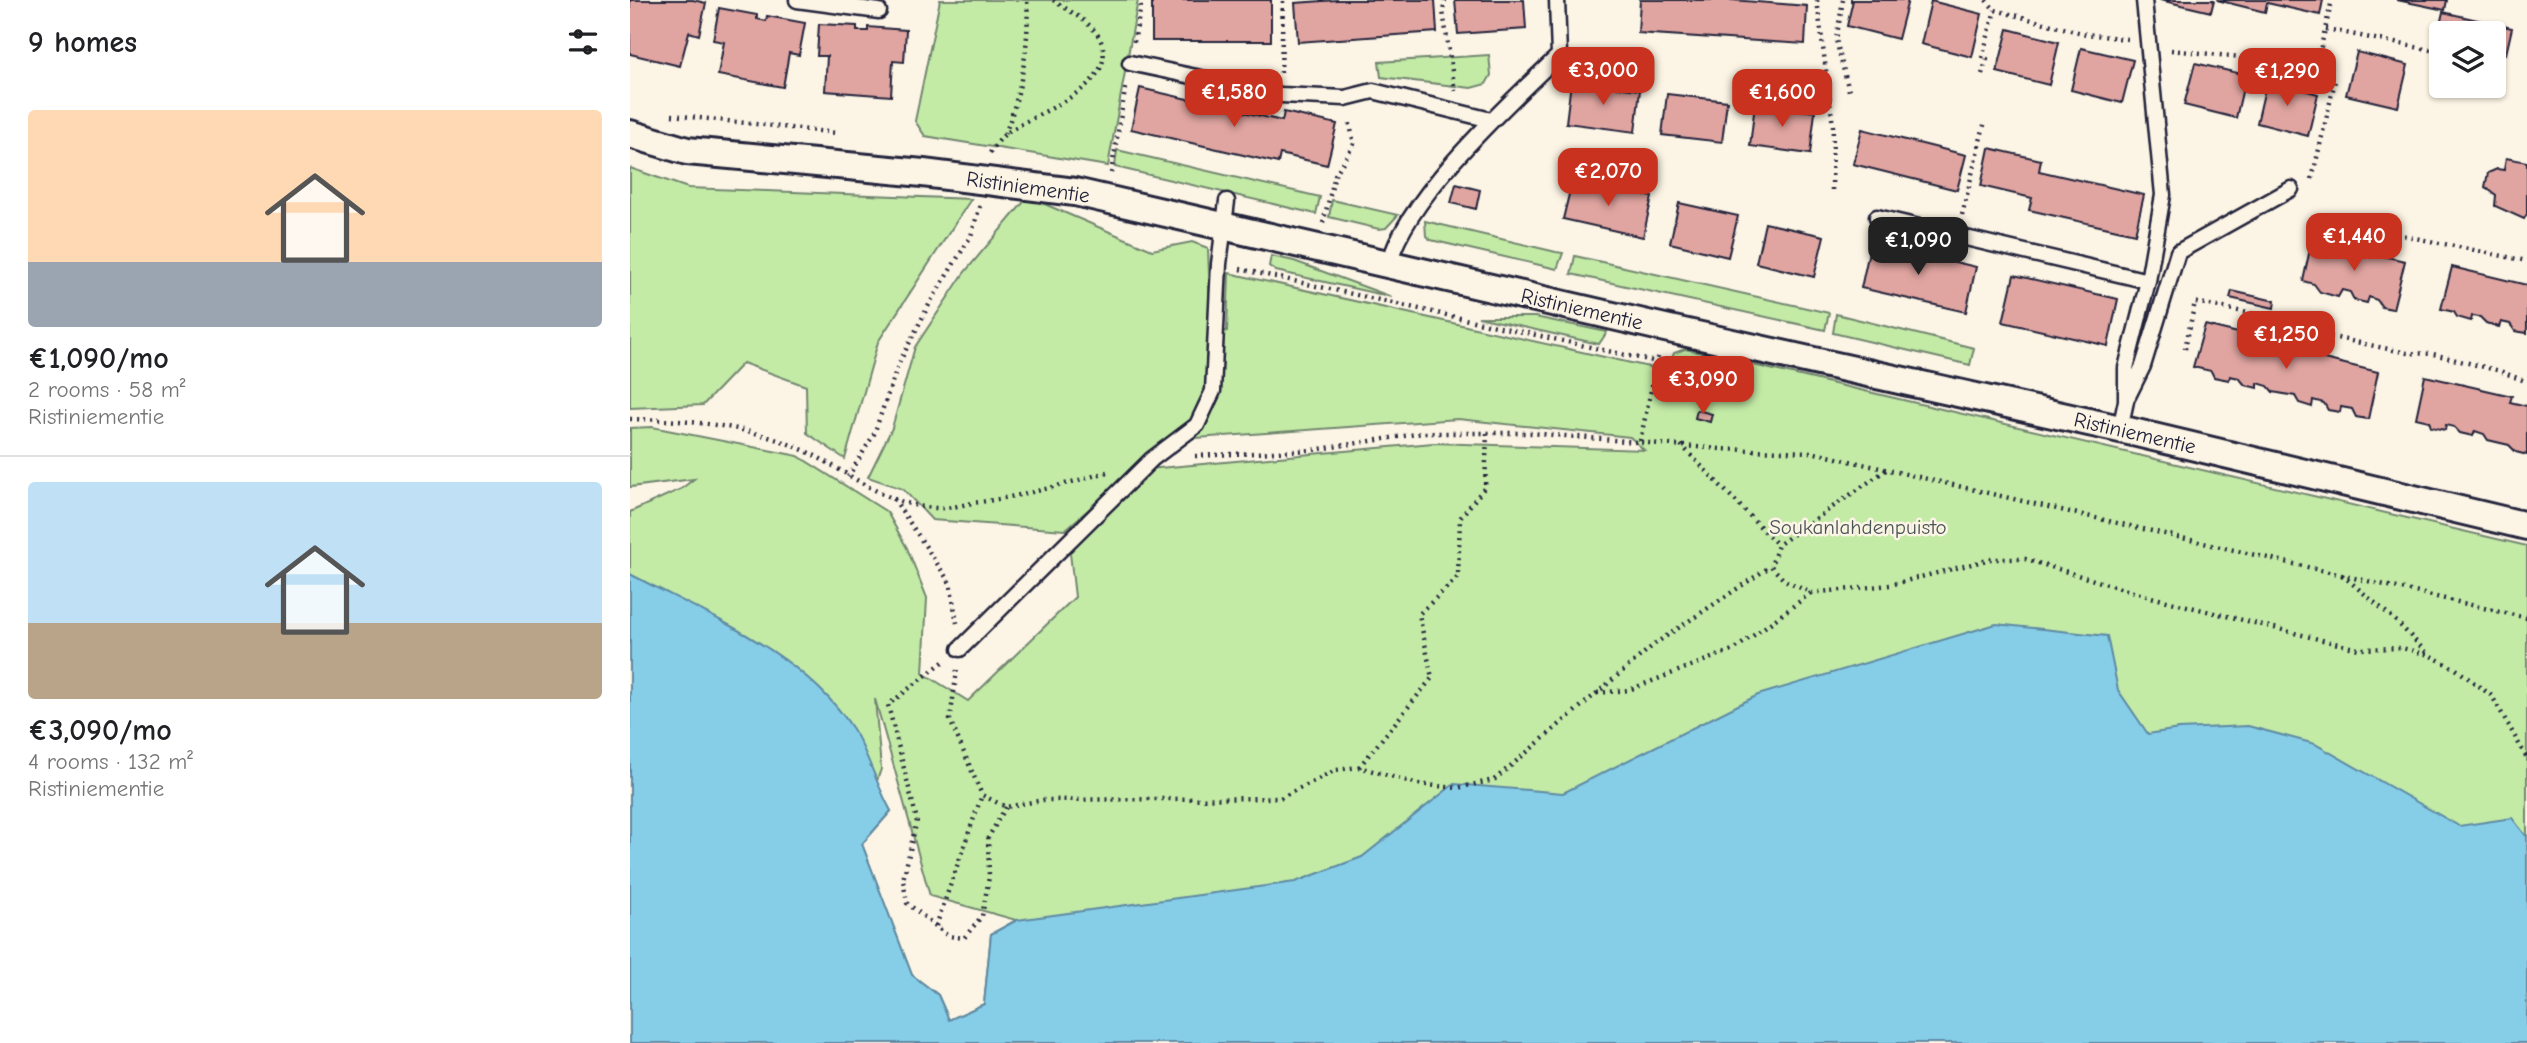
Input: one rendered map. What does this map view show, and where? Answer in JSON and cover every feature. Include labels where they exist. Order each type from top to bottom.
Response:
[{"type":"street","name":"Ristiniementie","points":[[630,134],[687,151],[936,174],[1225,214],[1390,264],[2120,429],[2527,526]]},
{"type":"lane","points":[[1390,264],[1395,240],[1450,168],[1491,120],[1559,55],[1557,0]]},
{"type":"lane","points":[[2120,429],[2126,401],[2126,368],[2148,281],[2162,195],[2144,0]]},
{"type":"lane","points":[[805,1],[879,11]]},
{"type":"lane","points":[[1130,63],[1281,95],[1345,98],[1373,91],[1491,120]]},
{"type":"lane","points":[[2126,401],[2143,366],[2178,252],[2291,189]]},
{"type":"lane","points":[[960,649],[1152,459],[1197,425],[1213,391],[1219,264],[1225,214]]},
{"type":"lane","points":[[1877,217],[2148,281]]},
{"type":"path","points":[[990,152],[1004,135],[1016,105],[1028,23],[1027,0]]},
{"type":"path","points":[[1004,135],[1065,102],[1098,71],[1103,54],[1098,36],[1082,20],[1053,0]]},
{"type":"path","points":[[1135,38],[1142,0]]},
{"type":"path","points":[[1281,95],[1283,0]]},
{"type":"path","points":[[1445,0],[1443,11],[1458,112]]},
{"type":"path","points":[[1817,0],[1833,126],[1832,190]]},
{"type":"path","points":[[1843,0],[1836,40],[1849,91]]},
{"type":"path","points":[[1986,0],[1996,10],[2086,34],[2240,57],[2335,81],[2312,179]]},
{"type":"path","points":[[2314,76],[2332,0]]},
{"type":"path","points":[[1982,74],[1987,59],[1982,58],[1996,10]]},
{"type":"path","points":[[2326,29],[2429,50]]},
{"type":"path","points":[[1111,174],[1130,63]]},
{"type":"path","points":[[1967,193],[1985,121]]},
{"type":"path","points":[[1322,224],[1335,175],[1354,144],[1352,132]]},
{"type":"path","points":[[848,477],[874,434],[898,365],[931,301],[971,236],[984,194]]},
{"type":"path","points":[[2342,223],[2527,261]]},
{"type":"path","points":[[1219,264],[1657,362]]},
{"type":"path","points":[[2185,349],[2195,302],[2287,321],[2300,330],[2407,353],[2433,354],[2500,371],[2527,382]]},
{"type":"path","points":[[1640,441],[1665,328]]},
{"type":"path","points":[[630,419],[685,420],[751,430],[803,450],[848,477],[894,499],[936,508],[1018,498],[1152,459],[1313,450],[1423,433],[1530,433],[1811,452],[2527,618]]},
{"type":"path","points":[[1359,767],[1432,678],[1419,614],[1458,577],[1460,518],[1485,486],[1487,433]]},
{"type":"path","points":[[1681,445],[1777,545]]},
{"type":"path","points":[[894,499],[950,583],[960,649],[950,720],[982,794],[1006,807],[1043,800],[1280,798],[1336,771],[1359,767],[1418,784],[1457,788],[1494,780],[1656,643],[1770,566],[1777,545],[1887,470]]},
{"type":"path","points":[[1596,693],[1629,690],[1735,649],[1811,593],[1890,584],[1991,559],[2025,559],[2143,596],[2358,649],[2402,648],[2429,655],[2456,669],[2492,696],[2527,758]]},
{"type":"path","points":[[1770,566],[1784,580],[1811,593]]},
{"type":"path","points":[[2341,574],[2393,618],[2429,655]]},
{"type":"path","points":[[960,649],[888,705],[917,820],[903,880],[907,903],[948,936],[964,938],[982,916],[989,877],[988,838],[1006,807]]},
{"type":"path","points":[[936,926],[982,794]]},
{"type":"green space","points":[[940,0],[1138,0],[1108,166],[925,136],[915,121]]},
{"type":"green space","points":[[1489,55],[1491,75],[1486,84],[1471,88],[1381,77],[1379,62]]},
{"type":"green space","points":[[1117,150],[1320,197],[1316,214],[1115,167]]},
{"type":"green space","points":[[630,168],[688,188],[971,199],[878,342],[845,459],[807,433],[806,386],[743,363],[703,405],[630,408]]},
{"type":"green space","name":"Soukanlahdenpuisto","points":[[1028,197],[1152,250],[1192,242],[1208,248],[1211,330],[1227,331],[1229,273],[1667,371],[1674,353],[1685,349],[2527,546],[2527,1043],[1602,962],[785,1043],[630,811],[630,512],[681,489],[694,479],[630,487],[630,428],[652,427],[798,456],[887,512],[907,548],[927,598],[923,673],[968,701],[1075,597],[1069,544],[1148,469],[1433,443],[1644,450],[1630,437],[1458,419],[1168,440],[1065,530],[932,520],[903,489],[868,477],[892,428],[915,347],[964,273]],"holes":[[[875,699],[930,896],[1016,920],[991,934],[984,1004],[949,1020],[938,995],[912,975],[862,844],[891,811],[876,784],[881,769]]]},
{"type":"green space","points":[[1332,200],[1398,215],[1386,228],[1379,229],[1329,217]]},
{"type":"green space","points":[[1425,221],[1563,253],[1557,269],[1431,240],[1426,236]]},
{"type":"green space","points":[[1271,256],[1294,261],[1392,297],[1276,271],[1269,266]]},
{"type":"green space","points":[[1575,256],[1829,313],[1825,330],[1571,274]]},
{"type":"green space","points":[[1836,314],[1974,348],[1970,365],[1833,333]]},
{"type":"green space","points":[[1478,317],[1535,317],[1607,332],[1599,344]]},
{"type":"water","points":[[630,574],[752,638],[781,657],[808,678],[832,702],[853,729],[891,811],[862,844],[912,975],[938,995],[949,1020],[984,1004],[991,934],[1017,920],[1295,882],[1362,857],[1454,784],[1563,793],[1758,695],[1996,624],[2107,636],[2118,690],[2148,734],[2179,729],[2248,726],[2315,744],[2459,826],[2512,818],[2527,837],[2527,1043],[630,1043]]},
{"type":"building","points":[[630,0],[693,0],[706,3],[699,35],[689,32],[680,66],[630,54]]},
{"type":"building","points":[[1152,0],[1271,0],[1271,41],[1152,41]]},
{"type":"building","points":[[1435,0],[1437,32],[1298,42],[1295,3]]},
{"type":"building","points":[[1455,0],[1524,0],[1526,29],[1458,34]]},
{"type":"building","points":[[1640,0],[1732,0],[1807,6],[1805,44],[1638,33]]},
{"type":"building","points":[[1853,0],[1908,0],[1898,39],[1847,26]]},
{"type":"building","points":[[2160,0],[2214,0],[2211,12]]},
{"type":"building","points":[[2217,0],[2323,0],[2320,15],[2267,3],[2265,12]]},
{"type":"building","points":[[2397,0],[2447,0],[2445,10]]},
{"type":"building","points":[[1931,1],[1982,14],[1972,57],[1921,44]]},
{"type":"building","points":[[719,8],[757,15],[757,19],[766,21],[767,16],[805,23],[799,55],[789,53],[783,87],[718,75],[724,42],[713,40]]},
{"type":"building","points":[[2443,12],[2482,21],[2441,21]]},
{"type":"building","points":[[819,24],[857,26],[857,31],[868,31],[868,27],[906,30],[904,62],[893,61],[891,96],[825,91],[827,56],[817,56]]},
{"type":"building","points":[[2506,27],[2512,28],[2506,54]]},
{"type":"building","points":[[2008,29],[2059,42],[2049,85],[1997,72]]},
{"type":"building","points":[[2081,48],[2133,60],[2122,103],[2071,90]]},
{"type":"building","points":[[2357,52],[2408,65],[2398,107],[2346,95]]},
{"type":"building","points":[[2195,63],[2246,75],[2236,118],[2184,105]]},
{"type":"building","points":[[2267,80],[2318,94],[2308,136],[2257,123]]},
{"type":"building","points":[[1571,82],[1640,90],[1635,132],[1566,123]]},
{"type":"building","points":[[1140,88],[1282,121],[1284,112],[1337,124],[1327,165],[1280,154],[1278,163],[1131,129]]},
{"type":"building","points":[[1667,94],[1727,101],[1722,142],[1662,135]]},
{"type":"building","points":[[1755,104],[1815,112],[1810,154],[1750,146]]},
{"type":"building","points":[[1862,129],[1966,155],[1957,190],[1853,164]]},
{"type":"building","points":[[1989,148],[2041,160],[2039,171],[2144,195],[2135,234],[2029,210],[2032,198],[1981,186]]},
{"type":"building","points":[[2506,158],[2527,162],[2527,214],[2524,219],[2495,206],[2496,195],[2485,187],[2488,173],[2497,169],[2504,170]]},
{"type":"building","points":[[1573,178],[1652,197],[1643,237],[1563,219]]},
{"type":"building","points":[[1456,184],[1480,190],[1476,209],[1451,203]]},
{"type":"building","points":[[1679,203],[1738,216],[1728,257],[1670,243]]},
{"type":"building","points":[[1765,223],[1824,236],[1814,277],[1756,263]]},
{"type":"building","points":[[2312,240],[2405,261],[2393,309],[2382,307],[2377,300],[2369,297],[2367,303],[2354,300],[2350,292],[2342,290],[2338,297],[2320,292],[2314,284],[2303,281]]},
{"type":"building","points":[[1871,242],[1976,267],[1966,312],[1861,288]]},
{"type":"building","points":[[2452,267],[2527,285],[2527,333],[2515,331],[2510,324],[2501,322],[2499,327],[2472,316],[2471,321],[2441,309]]},
{"type":"building","points":[[2014,275],[2118,299],[2108,346],[2003,322]]},
{"type":"building","points":[[2232,291],[2275,301],[2274,308],[2230,298]]},
{"type":"building","points":[[2205,325],[2296,347],[2295,352],[2378,372],[2368,419],[2356,417],[2352,409],[2341,407],[2340,412],[2328,410],[2324,403],[2313,400],[2312,407],[2299,403],[2295,396],[2273,392],[2268,386],[2258,383],[2258,388],[2245,385],[2239,378],[2230,376],[2229,380],[2214,377],[2211,371],[2193,367]]},
{"type":"building","points":[[2425,376],[2512,396],[2510,402],[2527,406],[2527,455],[2516,452],[2509,445],[2488,440],[2484,434],[2475,431],[2473,436],[2460,433],[2454,427],[2446,425],[2445,430],[2431,427],[2429,421],[2416,418]]},
{"type":"building","points":[[1697,410],[1712,414],[1710,422],[1695,418]]}]
